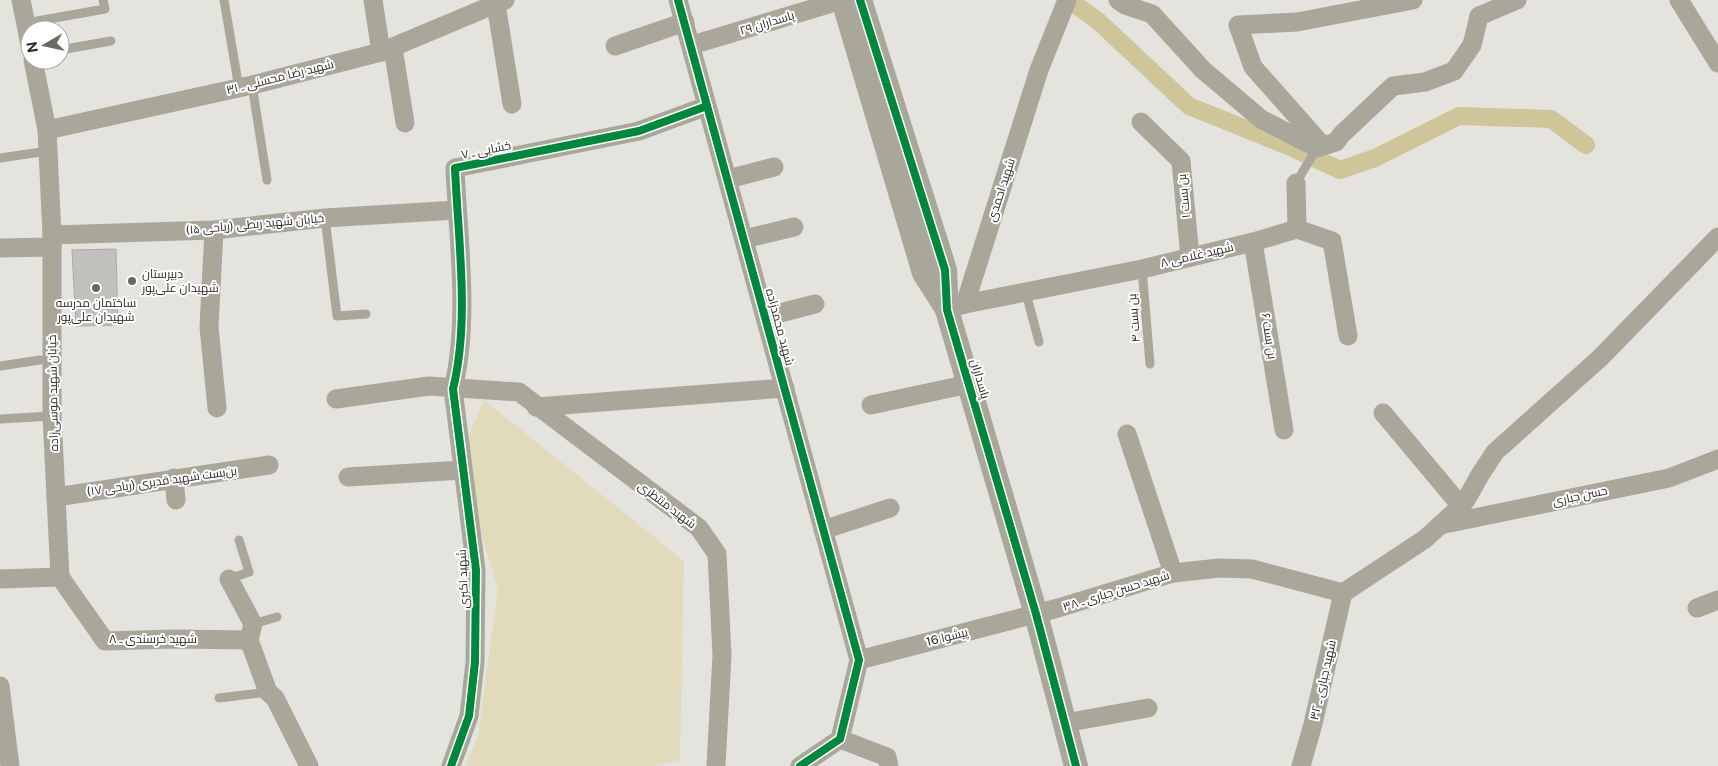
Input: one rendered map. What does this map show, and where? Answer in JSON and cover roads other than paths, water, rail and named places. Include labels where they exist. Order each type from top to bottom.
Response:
[{"type":"street","points":[[21,0],[25,20]]},
{"type":"street","points":[[373,0],[405,123]]},
{"type":"street","name":"شهید محمدزاده","points":[[678,0],[859,660]]},
{"type":"street","name":"پاسداران ۲۹","points":[[692,46],[843,0]]},
{"type":"street","name":"پاسداران","points":[[843,0],[924,273],[956,307]]},
{"type":"street","name":"پاسداران","points":[[860,0],[956,307],[970,384],[1036,614],[1076,766]]},
{"type":"street","name":"شهید احمدی","points":[[956,307],[1044,59],[1067,0]]},
{"type":"street","points":[[1118,0],[1125,5],[1152,14],[1203,70],[1261,119],[1320,147],[1336,142],[1393,86],[1425,82],[1454,71],[1472,45],[1476,8],[1517,0]]},
{"type":"street","points":[[1320,147],[1253,67],[1238,25],[1298,22],[1413,0]]},
{"type":"street","points":[[1679,0],[1718,63]]},
{"type":"street","points":[[493,3],[512,104]]},
{"type":"street","name":"شهید رضا محسنی ـ ۳۱","points":[[47,130],[245,87],[387,50],[493,3]]},
{"type":"street","points":[[615,46],[685,22]]},
{"type":"street","name":"خیابان شهید موسی‌زاده","points":[[35,70],[47,130],[52,241],[52,416],[60,577]]},
{"type":"street","name":"خشایی ـ ۷","points":[[453,389],[459,366],[461,276],[456,168],[640,131],[707,106]]},
{"type":"street","name":"بن بست ۱","points":[[1141,122],[1181,161],[1190,257]]},
{"type":"street","points":[[728,179],[774,167]]},
{"type":"street","points":[[1296,183],[1297,229],[1332,241],[1348,336]]},
{"type":"street","name":"خیابان شهید ربطی (ریاحی ۱۵)","points":[[0,248],[52,241],[214,230],[325,218],[457,210]]},
{"type":"street","points":[[744,240],[794,227]]},
{"type":"street","name":"۸ شهید غلامی","points":[[956,307],[1142,269],[1253,242],[1297,229]]},
{"type":"street","points":[[214,230],[209,327],[216,408]]},
{"type":"street","points":[[1343,593],[1424,539],[1461,506],[1495,452],[1600,358],[1718,236]]},
{"type":"street","name":"بن بست ۶","points":[[1253,242],[1284,430]]},
{"type":"street","points":[[765,317],[814,304]]},
{"type":"street","points":[[871,405],[970,384]]},
{"type":"street","name":"شهید منتظری","points":[[336,400],[429,386],[519,392],[536,407],[698,528],[718,554],[722,655],[716,766]]},
{"type":"street","points":[[536,407],[785,388]]},
{"type":"street","name":"شهید اکبری","points":[[451,766],[469,716],[475,662],[476,570],[453,389]]},
{"type":"street","points":[[1383,413],[1461,506]]},
{"type":"street","points":[[1127,434],[1173,573]]},
{"type":"street","name":"حسن جباری","points":[[1439,525],[1670,478],[1717,463]]},
{"type":"street","name":"بن‌بست شهید قدیری (ریاحی ۱۷)","points":[[56,496],[269,465]]},
{"type":"street","points":[[348,477],[463,470]]},
{"type":"street","points":[[174,478],[176,500]]},
{"type":"street","points":[[823,530],[890,508]]},
{"type":"street","name":"شهید حسن جباری ـ ۳۸","points":[[1036,614],[1173,573],[1219,568],[1252,569],[1343,593]]},
{"type":"street","points":[[0,579],[60,577]]},
{"type":"street","name":"شهید خرسندی ـ ۸","points":[[60,577],[105,641],[174,639],[251,632]]},
{"type":"street","points":[[229,579],[251,632],[268,692],[275,698],[309,766]]},
{"type":"street","name":"شهید جباری ـ ۳۲","points":[[1301,766],[1313,724],[1343,593]]},
{"type":"street","points":[[1697,608],[1718,600]]},
{"type":"street","name":"پیشوا 16","points":[[859,660],[1036,614]]},
{"type":"street","points":[[800,766],[840,739],[859,660]]},
{"type":"street","points":[[0,686],[10,766]]},
{"type":"street","points":[[1065,724],[1148,708]]},
{"type":"street","points":[[840,739],[887,757],[889,766]]},
{"type":"lane","points":[[224,0],[267,180]]},
{"type":"lane","points":[[39,20],[104,5]]},
{"type":"lane","points":[[70,48],[111,41]]},
{"type":"lane","points":[[1296,183],[1320,147]]},
{"type":"lane","points":[[0,158],[48,151]]},
{"type":"lane","points":[[325,218],[337,316],[366,314]]},
{"type":"lane","name":"بن بست ۴","points":[[1142,269],[1150,364]]},
{"type":"lane","points":[[1026,293],[1039,342]]},
{"type":"lane","points":[[0,366],[40,360]]},
{"type":"lane","points":[[0,419],[52,416]]},
{"type":"lane","points":[[229,579],[248,572],[239,540]]},
{"type":"lane","points":[[251,632],[277,617]]},
{"type":"lane","points":[[219,698],[268,692]]},
{"type":"waterway","points":[[1069,0],[1098,21],[1189,106],[1293,148],[1340,170],[1375,158],[1459,116],[1551,119],[1586,145]]},
{"type":"place","name":"دبیرستان شهیدان علی‌پور","points":[[132,281]]},
{"type":"place","name":"ساختمان مدرسه شهیدان علی‌پور","points":[[96,288]]}]
